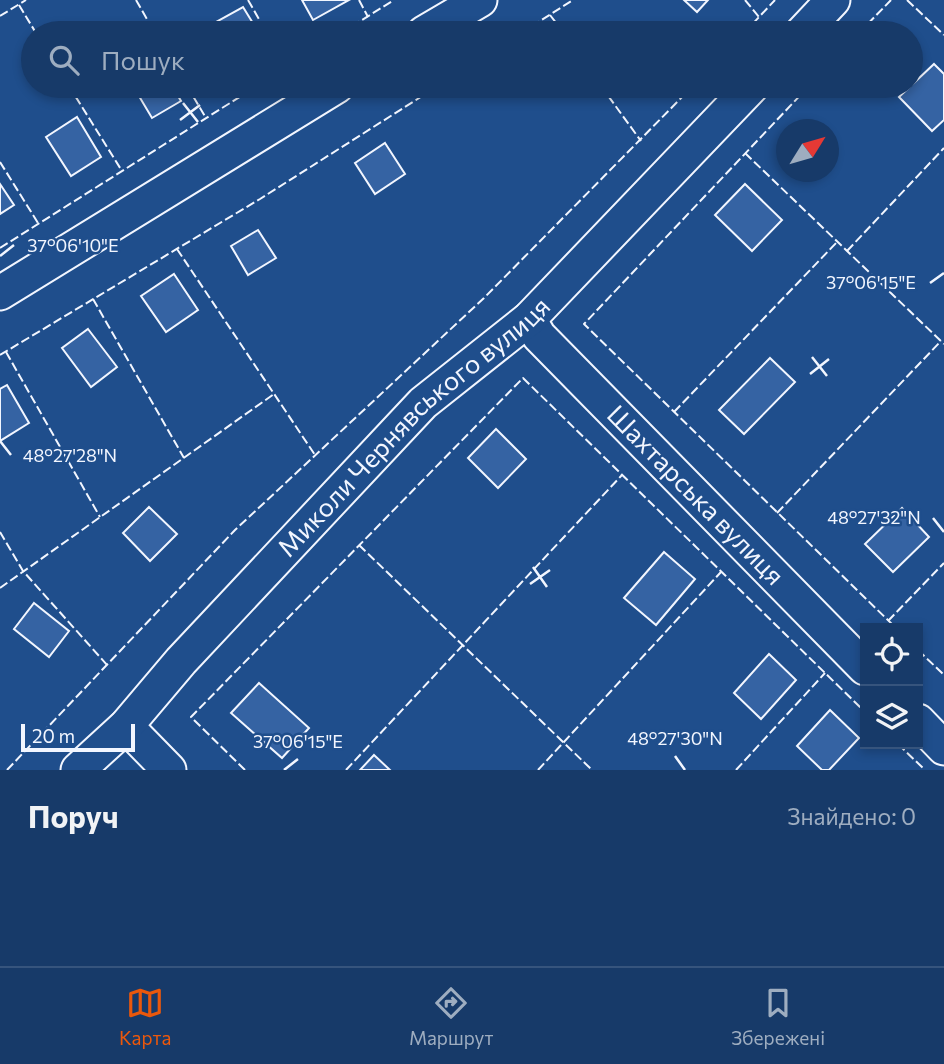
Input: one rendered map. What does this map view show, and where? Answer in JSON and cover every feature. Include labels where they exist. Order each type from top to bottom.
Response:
[{"type":"street","points":[[444,21],[480,0]]},
{"type":"street","points":[[813,21],[833,0]]},
{"type":"street","points":[[0,293],[317,98]]},
{"type":"street","name":"Миколи Чернявського вулиця","points":[[78,770],[126,726],[181,661],[423,403],[529,319],[740,98]]},
{"type":"street","name":"Шахтарська вулиця","points":[[529,319],[539,337],[860,663]]},
{"type":"street","points":[[126,726],[169,770]]},
{"type":"street","points":[[923,726],[944,748]]},
{"type":"building","points":[[302,0],[349,0],[313,20]]},
{"type":"building","points":[[684,0],[708,0],[697,12]]},
{"type":"building","points":[[243,7],[252,21],[218,21]]},
{"type":"building","points":[[934,64],[944,74],[944,120],[932,131],[900,98],[923,98],[923,74]]},
{"type":"building","points":[[140,98],[179,98],[181,101],[152,118]]},
{"type":"building","points":[[77,117],[101,157],[71,176],[46,137]]},
{"type":"building","points":[[385,143],[405,174],[375,194],[355,163]]},
{"type":"building","points":[[0,184],[14,205],[0,214]]},
{"type":"building","points":[[745,184],[782,220],[752,251],[715,215]]},
{"type":"building","points":[[258,230],[276,258],[248,275],[231,246]]},
{"type":"building","points":[[174,274],[198,310],[166,332],[141,296]]},
{"type":"building","points":[[88,329],[117,367],[91,387],[62,348]]},
{"type":"building","points":[[770,358],[795,382],[744,434],[719,410]]},
{"type":"building","points":[[7,385],[29,423],[0,441],[0,389]]},
{"type":"building","points":[[496,429],[526,459],[498,488],[468,458]]},
{"type":"building","points":[[149,507],[177,534],[150,561],[123,533]]},
{"type":"building","points":[[902,508],[929,537],[893,572],[865,544]]},
{"type":"building","points":[[664,552],[695,579],[656,625],[624,598]]},
{"type":"building","points":[[34,603],[69,631],[49,657],[14,629]]},
{"type":"building","points":[[769,654],[796,680],[761,719],[734,693]]},
{"type":"building","points":[[259,683],[309,728],[282,758],[231,713]]},
{"type":"building","points":[[830,710],[859,738],[829,770],[822,770],[797,746]]},
{"type":"building","points":[[374,755],[390,770],[360,770]]},
{"type":"fence","points":[[0,16],[26,0]]},
{"type":"fence","points":[[136,0],[148,21]]},
{"type":"fence","points":[[248,0],[260,21]]},
{"type":"fence","points":[[359,0],[368,17]]},
{"type":"fence","points":[[360,21],[394,0]]},
{"type":"fence","points":[[540,21],[573,0]]},
{"type":"fence","points":[[745,0],[759,17]]},
{"type":"fence","points":[[755,21],[775,0]]},
{"type":"fence","points":[[871,21],[891,0]]},
{"type":"fence","points":[[907,0],[944,35]]},
{"type":"fence","points":[[19,5],[29,21]]},
{"type":"fence","points":[[550,15],[555,21]]},
{"type":"fence","points":[[76,98],[122,171]]},
{"type":"fence","points":[[194,98],[206,118]]},
{"type":"fence","points":[[0,248],[238,98]]},
{"type":"fence","points":[[0,355],[260,199],[419,98]]},
{"type":"fence","points":[[610,98],[641,141]]},
{"type":"fence","points":[[7,770],[235,530],[484,298],[681,98]]},
{"type":"fence","points":[[798,98],[584,324],[891,623]]},
{"type":"fence","points":[[847,251],[944,148]]},
{"type":"fence","points":[[745,153],[944,344]]},
{"type":"fence","points":[[0,162],[38,223]]},
{"type":"fence","points":[[674,412],[837,242]]},
{"type":"fence","points":[[177,249],[315,455]]},
{"type":"fence","points":[[93,299],[184,458]]},
{"type":"fence","points":[[777,513],[941,341]]},
{"type":"fence","points":[[6,352],[100,517]]},
{"type":"fence","points":[[245,770],[191,717],[523,378],[860,707]]},
{"type":"fence","points":[[0,588],[274,394]]},
{"type":"fence","points":[[346,770],[622,475]]},
{"type":"fence","points":[[0,532],[23,571],[108,666]]},
{"type":"fence","points":[[359,545],[592,770]]},
{"type":"fence","points":[[888,621],[944,563]]},
{"type":"fence","points":[[538,770],[721,572]]},
{"type":"fence","points":[[923,655],[944,675]]},
{"type":"fence","points":[[736,770],[825,673]]},
{"type":"fence","points":[[903,749],[925,770]]}]
